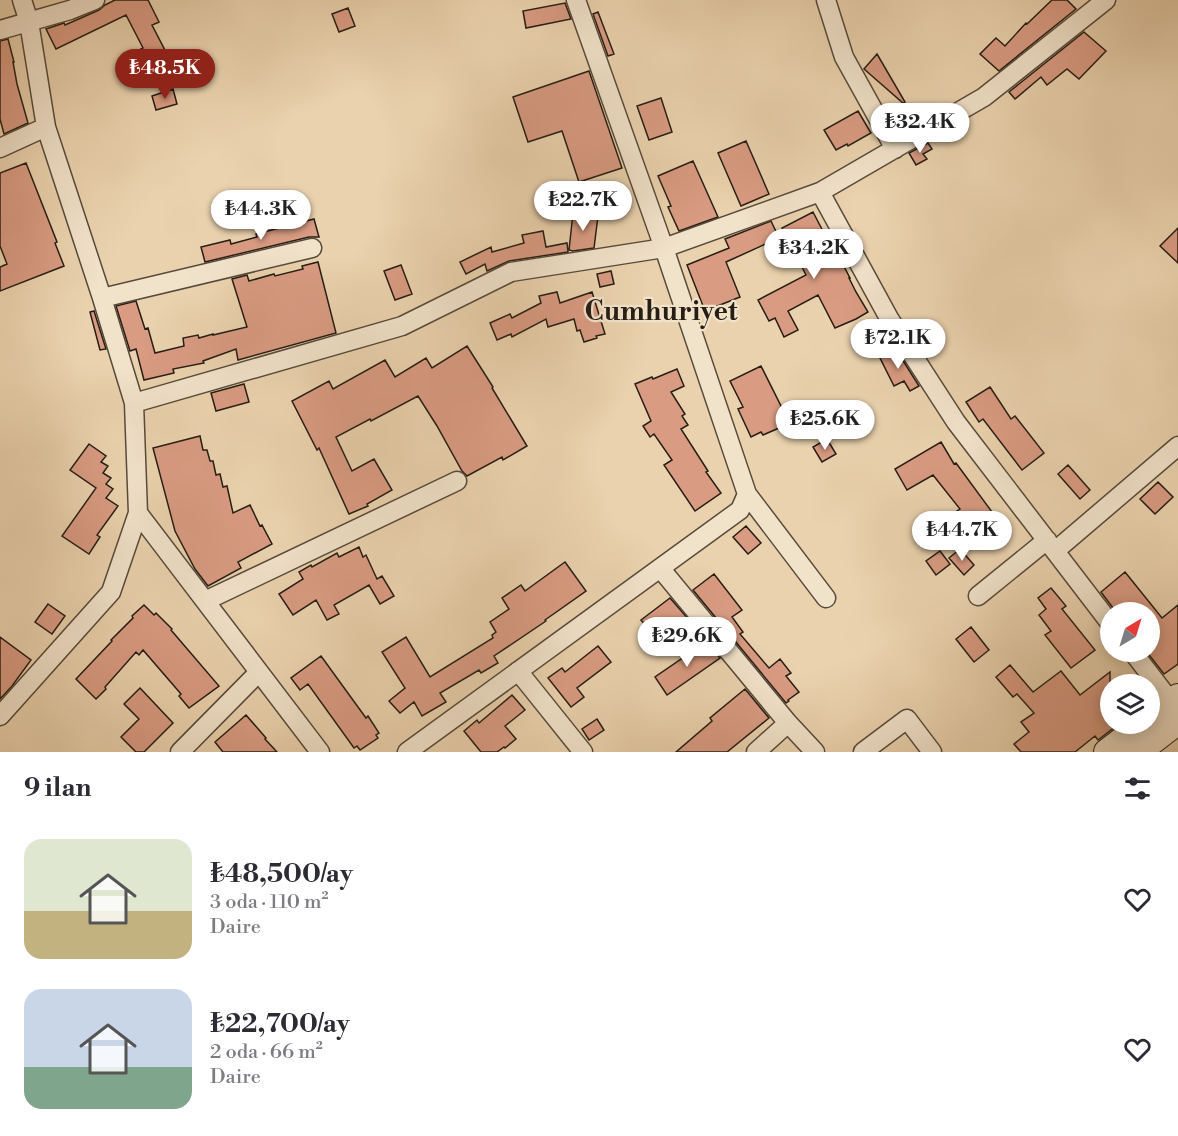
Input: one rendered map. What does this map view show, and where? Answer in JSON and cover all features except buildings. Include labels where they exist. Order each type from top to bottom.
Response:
[{"type":"street","points":[[0,716],[111,592],[138,513],[134,403],[45,127],[29,22],[22,0]]},
{"type":"street","points":[[0,30],[70,10],[95,0]]},
{"type":"street","points":[[576,0],[664,248],[747,494],[826,598]]},
{"type":"street","points":[[826,0],[844,57],[895,149]]},
{"type":"street","points":[[134,403],[402,326],[511,272],[664,248],[820,192],[984,97],[1106,0]]},
{"type":"street","points":[[0,148],[45,127]]},
{"type":"street","points":[[820,192],[890,320],[956,422],[1100,610]]},
{"type":"street","points":[[102,298],[312,248]]},
{"type":"street","points":[[978,596],[1051,545],[1178,446]]},
{"type":"street","points":[[205,601],[457,481]]},
{"type":"street","points":[[406,752],[740,510],[747,494]]},
{"type":"street","points":[[138,513],[320,752]]},
{"type":"street","points":[[660,568],[788,723],[815,752]]},
{"type":"street","points":[[1140,662],[1176,708]]},
{"type":"street","points":[[518,671],[583,752]]},
{"type":"street","points":[[180,752],[259,672]]},
{"type":"street","points":[[1160,715],[1176,708]]},
{"type":"street","points":[[1138,752],[1176,708]]},
{"type":"street","points":[[863,752],[907,719],[932,752]]},
{"type":"street","points":[[756,752],[788,723]]},
{"type":"street","points":[[1107,752],[1131,734]]},
{"type":"district","name":"Cumhuriyet","points":[[661,312]]}]
